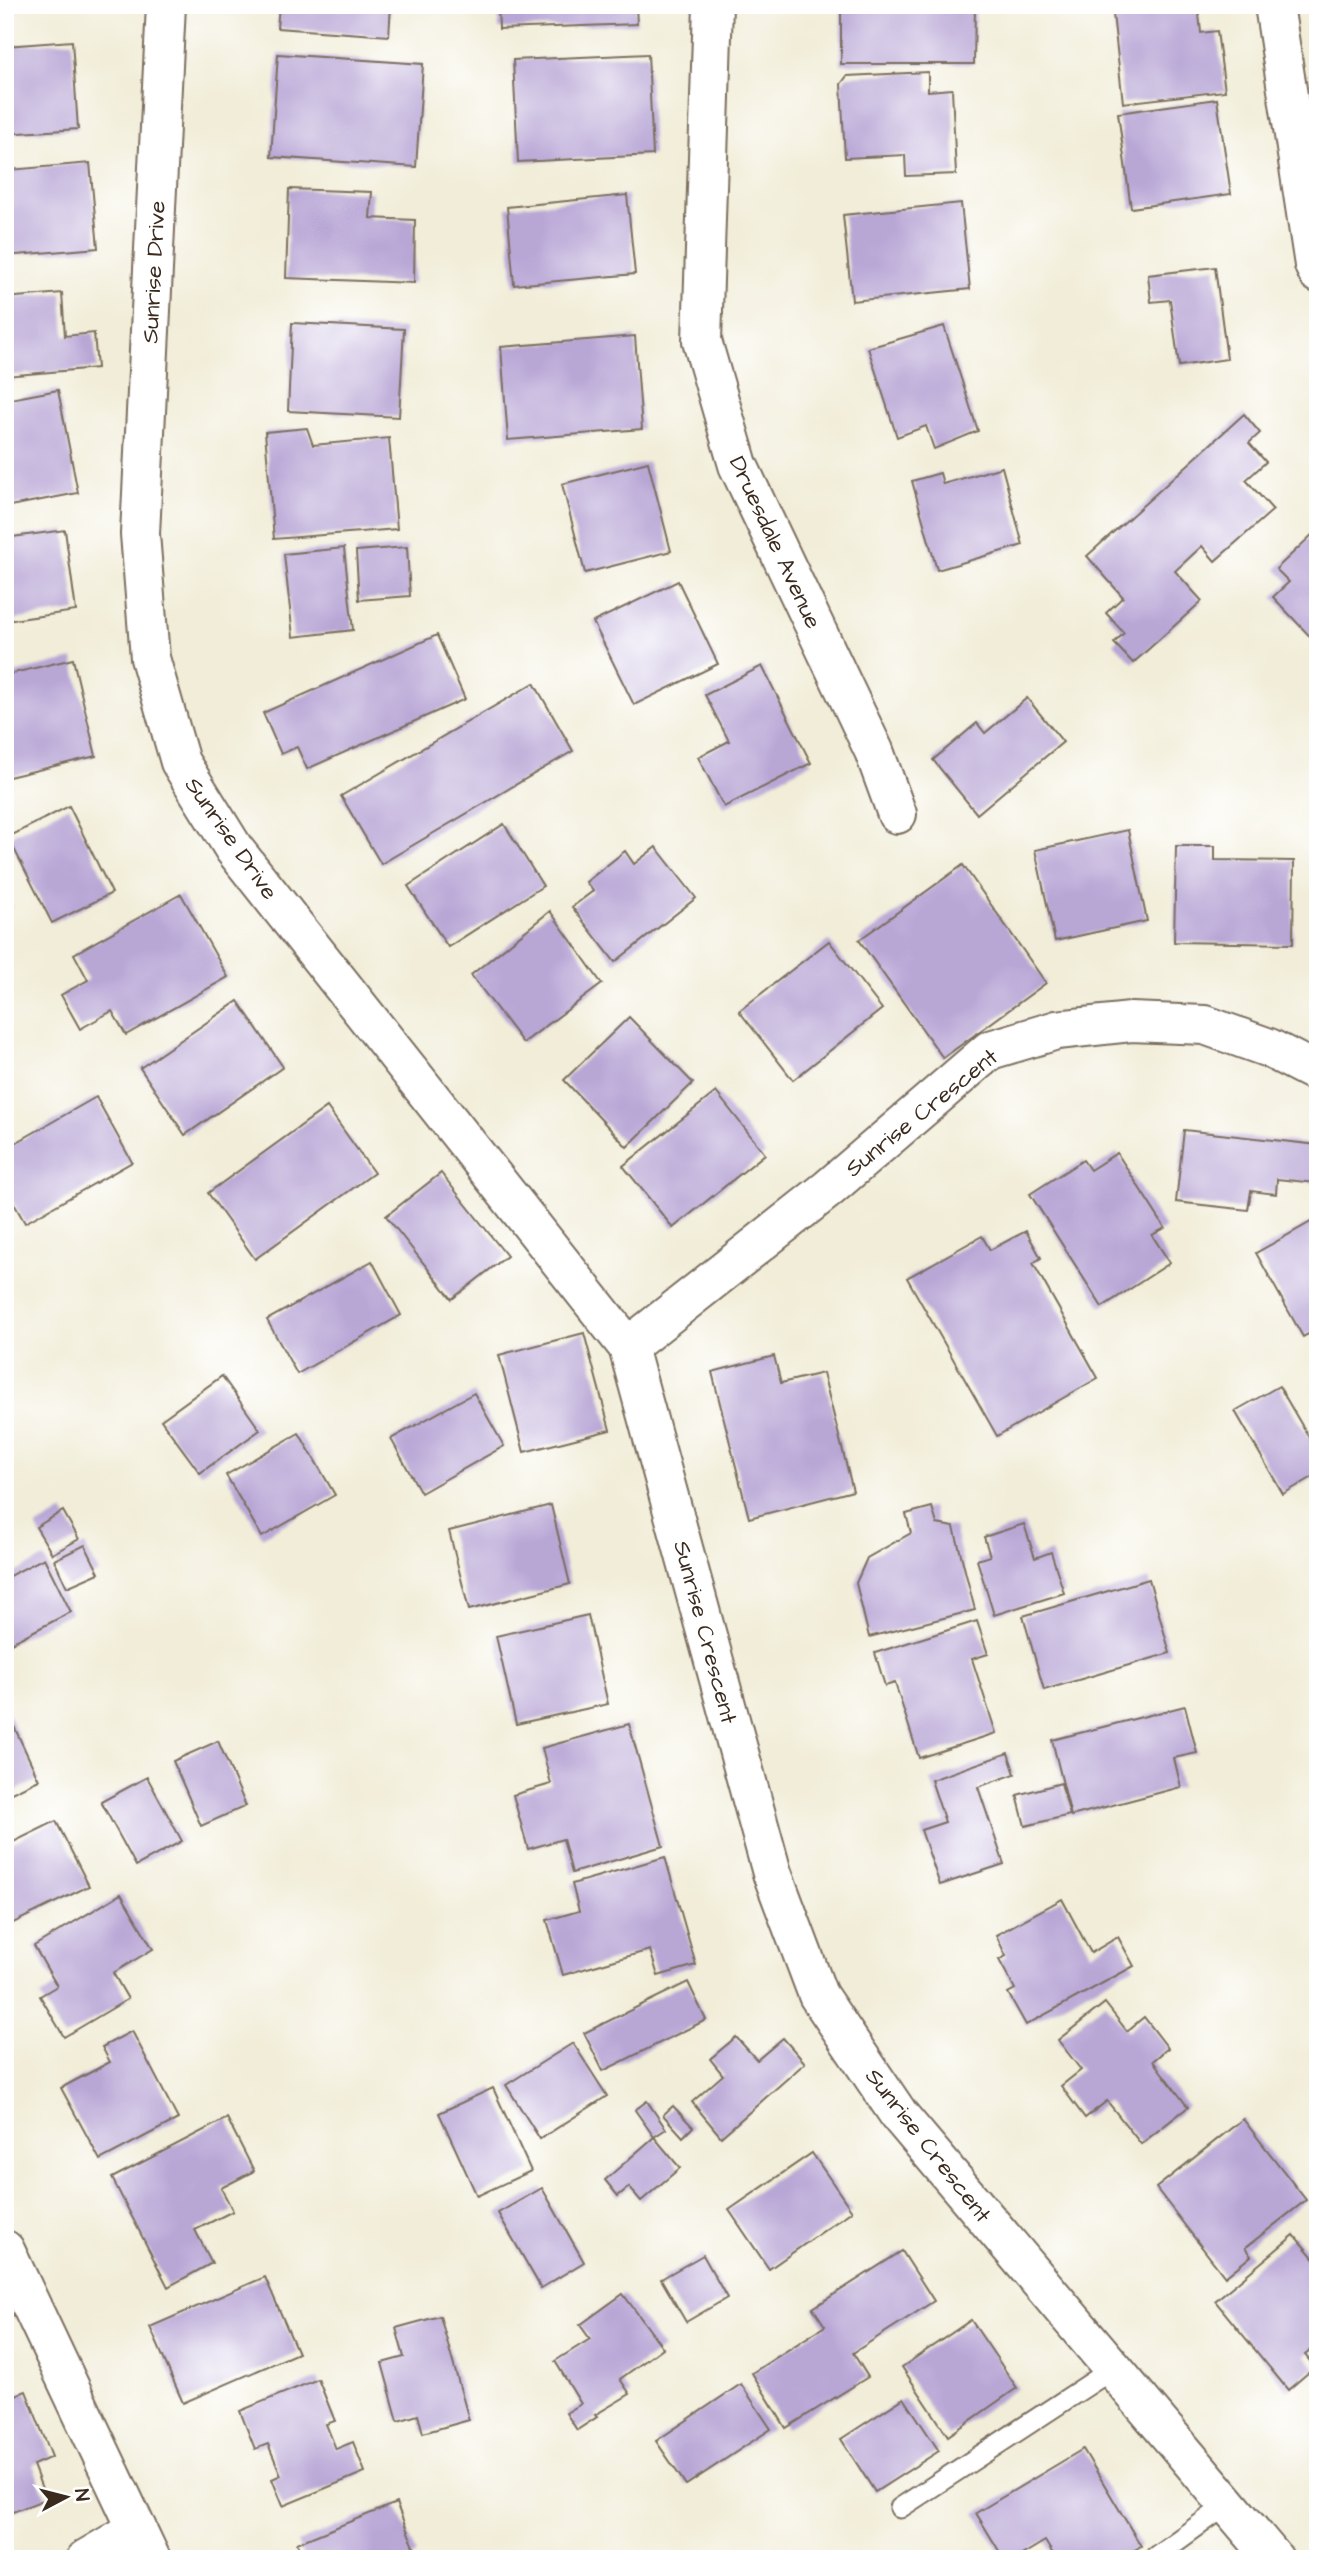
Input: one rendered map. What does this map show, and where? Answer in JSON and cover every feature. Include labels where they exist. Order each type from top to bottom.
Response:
[{"type":"street","name":"Sunrise Drive","points":[[166,5],[140,534],[150,658],[180,762],[234,849],[628,1347]]},
{"type":"street","name":"Druesdale Avenue","points":[[713,5],[702,341],[738,465],[874,751],[897,814]]},
{"type":"street","points":[[1274,5],[1314,265],[1318,273]]},
{"type":"street","name":"Sunrise Crescent","points":[[1274,2559],[899,2115],[818,1995],[772,1873],[628,1347],[828,1188],[990,1050],[1057,1030],[1131,1022],[1205,1026],[1269,1048],[1318,1073]]},
{"type":"street","points":[[5,2250],[144,2544],[86,2559]]},
{"type":"lane","points":[[900,2508],[1114,2368]]},
{"type":"lane","points":[[1152,2559],[1228,2504]]},
{"type":"building","points":[[279,5],[391,5],[389,36],[277,28]]},
{"type":"building","points":[[498,5],[636,5],[637,24],[499,29]]},
{"type":"building","points":[[841,5],[975,5],[974,64],[841,64]]},
{"type":"building","points":[[1112,5],[1198,5],[1201,33],[1217,31],[1225,91],[1123,103]]},
{"type":"building","points":[[72,41],[78,129],[5,134],[5,46]]},
{"type":"building","points":[[278,54],[423,64],[416,167],[271,157]]},
{"type":"building","points":[[648,54],[653,155],[518,162],[513,60]]},
{"type":"building","points":[[928,72],[928,91],[952,89],[956,174],[906,176],[905,155],[845,158],[841,84],[847,76]]},
{"type":"building","points":[[1217,99],[1231,194],[1131,208],[1118,113]]},
{"type":"building","points":[[5,152],[9,152],[10,170],[90,163],[98,248],[5,256]]},
{"type":"building","points":[[289,189],[372,192],[370,218],[415,220],[414,283],[286,278]]},
{"type":"building","points":[[627,195],[635,274],[514,285],[507,207]]},
{"type":"building","points":[[961,203],[970,289],[852,301],[843,215]]},
{"type":"building","points":[[1215,267],[1227,359],[1179,366],[1170,300],[1151,302],[1148,275]]},
{"type":"building","points":[[62,293],[65,336],[94,333],[97,368],[5,376],[5,298]]},
{"type":"building","points":[[292,323],[404,329],[399,417],[288,411]]},
{"type":"building","points":[[944,326],[978,431],[934,449],[926,426],[897,437],[868,348]]},
{"type":"building","points":[[635,336],[642,429],[508,440],[501,347]]},
{"type":"building","points":[[58,390],[78,493],[5,507],[5,400]]},
{"type":"building","points":[[1244,414],[1260,433],[1249,443],[1266,462],[1246,480],[1273,510],[1215,561],[1202,546],[1175,571],[1202,601],[1133,663],[1114,643],[1124,633],[1106,613],[1123,597],[1087,556]]},
{"type":"building","points":[[307,428],[313,445],[389,438],[397,529],[274,539],[265,432]]},
{"type":"building","points":[[648,462],[671,551],[585,573],[562,484]]},
{"type":"building","points":[[1002,467],[1023,545],[937,570],[912,481],[940,473],[943,484]]},
{"type":"building","points":[[1318,529],[1318,645],[1273,597],[1289,582],[1276,569]]},
{"type":"building","points":[[65,530],[76,611],[5,621],[5,538]]},
{"type":"building","points":[[407,547],[410,596],[359,600],[356,551]]},
{"type":"building","points":[[344,548],[353,630],[293,637],[284,554]]},
{"type":"building","points":[[678,581],[718,664],[634,705],[593,622]]},
{"type":"building","points":[[437,635],[465,699],[307,769],[297,747],[281,754],[263,713]]},
{"type":"building","points":[[73,659],[96,756],[5,778],[5,675]]},
{"type":"building","points":[[762,666],[811,763],[724,807],[698,757],[729,741],[705,695]]},
{"type":"building","points":[[534,683],[573,751],[381,864],[341,796]]},
{"type":"building","points":[[1027,698],[1063,742],[977,814],[933,760],[977,723],[985,733]]},
{"type":"building","points":[[69,806],[112,893],[52,923],[8,837]]},
{"type":"building","points":[[504,824],[543,886],[448,947],[408,886]]},
{"type":"building","points":[[1128,830],[1147,921],[1055,941],[1035,850]]},
{"type":"building","points":[[1176,846],[1215,846],[1215,860],[1294,861],[1293,944],[1174,942]]},
{"type":"building","points":[[656,847],[696,898],[615,962],[572,907],[593,891],[586,882],[625,851],[634,864]]},
{"type":"building","points":[[963,865],[1046,983],[943,1058],[859,940]]},
{"type":"building","points":[[5,894],[12,907],[5,911]]},
{"type":"building","points":[[181,894],[228,977],[126,1035],[112,1011],[80,1029],[61,995],[88,980],[74,954]]},
{"type":"building","points":[[550,911],[602,984],[523,1043],[471,975]]},
{"type":"building","points":[[829,941],[882,1009],[793,1080],[739,1011]]},
{"type":"building","points":[[238,1001],[283,1067],[185,1135],[140,1068]]},
{"type":"building","points":[[629,1017],[693,1083],[627,1147],[564,1080]]},
{"type":"building","points":[[716,1092],[765,1154],[673,1228],[623,1166]]},
{"type":"building","points":[[96,1097],[132,1162],[25,1223],[5,1188],[5,1149]]},
{"type":"building","points":[[327,1107],[374,1173],[255,1259],[208,1193]]},
{"type":"building","points":[[1184,1130],[1318,1145],[1316,1183],[1277,1179],[1276,1194],[1251,1191],[1248,1210],[1176,1202]]},
{"type":"building","points":[[1117,1153],[1165,1228],[1152,1235],[1170,1263],[1102,1307],[1030,1194],[1083,1160],[1090,1170]]},
{"type":"building","points":[[441,1173],[507,1256],[452,1299],[386,1216]]},
{"type":"building","points":[[1318,1218],[1318,1329],[1303,1337],[1256,1253]]},
{"type":"building","points":[[1026,1231],[1041,1258],[1033,1263],[1098,1378],[997,1436],[907,1278],[982,1236],[990,1250]]},
{"type":"building","points":[[372,1261],[401,1315],[297,1374],[267,1320]]},
{"type":"building","points":[[584,1333],[610,1430],[524,1452],[499,1355]]},
{"type":"building","points":[[774,1356],[781,1383],[823,1373],[853,1491],[749,1518],[712,1372]]},
{"type":"building","points":[[222,1376],[260,1430],[200,1473],[161,1420]]},
{"type":"building","points":[[1279,1386],[1318,1453],[1318,1474],[1283,1494],[1235,1411]]},
{"type":"building","points":[[474,1393],[504,1446],[421,1493],[391,1439]]},
{"type":"building","points":[[299,1433],[335,1495],[262,1537],[226,1475]]},
{"type":"building","points":[[551,1505],[570,1584],[469,1610],[449,1531]]},
{"type":"building","points":[[932,1507],[937,1524],[954,1527],[975,1610],[869,1637],[856,1583],[867,1558],[911,1533],[906,1514]]},
{"type":"building","points":[[63,1511],[79,1539],[52,1554],[36,1527]]},
{"type":"building","points":[[1024,1524],[1035,1558],[1051,1552],[1064,1593],[994,1615],[977,1560],[990,1556],[984,1537]]},
{"type":"building","points":[[85,1545],[99,1573],[67,1587],[54,1560]]},
{"type":"building","points":[[44,1558],[71,1612],[5,1646],[5,1578]]},
{"type":"building","points":[[1149,1579],[1170,1653],[1044,1690],[1023,1616]]},
{"type":"building","points":[[588,1615],[608,1704],[516,1724],[496,1636]]},
{"type":"building","points":[[977,1621],[988,1654],[972,1659],[996,1733],[919,1758],[895,1683],[885,1686],[875,1653]]},
{"type":"building","points":[[1185,1706],[1197,1753],[1174,1758],[1181,1787],[1071,1816],[1052,1740]]},
{"type":"building","points":[[5,1707],[39,1780],[5,1796]]},
{"type":"building","points":[[629,1724],[663,1846],[572,1873],[563,1839],[528,1849],[513,1795],[551,1784],[542,1748]]},
{"type":"building","points":[[218,1741],[246,1806],[201,1826],[173,1761]]},
{"type":"building","points":[[1008,1753],[1015,1774],[978,1787],[1004,1864],[940,1885],[921,1830],[945,1822],[931,1780]]},
{"type":"building","points":[[147,1777],[182,1841],[136,1866],[101,1802]]},
{"type":"building","points":[[1061,1783],[1070,1815],[1025,1826],[1017,1795]]},
{"type":"building","points":[[56,1821],[89,1886],[5,1927],[5,1846]]},
{"type":"building","points":[[665,1857],[696,1965],[658,1976],[650,1950],[563,1975],[547,1920],[579,1911],[572,1884]]},
{"type":"building","points":[[121,1894],[153,1949],[113,1973],[128,1999],[64,2037],[40,1996],[57,1986],[34,1946]]},
{"type":"building","points":[[1062,1899],[1091,1953],[1118,1937],[1134,1966],[1026,2025],[1008,1993],[1015,1989],[999,1960],[1006,1956],[996,1935]]},
{"type":"building","points":[[688,1982],[706,2020],[603,2071],[584,2033]]},
{"type":"building","points":[[1105,2003],[1127,2031],[1144,2017],[1168,2048],[1153,2061],[1188,2107],[1141,2144],[1107,2101],[1085,2118],[1061,2086],[1081,2070],[1058,2040]]},
{"type":"building","points":[[132,2031],[178,2119],[100,2160],[61,2088],[110,2062],[102,2047]]},
{"type":"building","points":[[736,2037],[757,2060],[783,2038],[805,2063],[721,2137],[692,2102],[723,2075],[710,2059]]},
{"type":"building","points":[[573,2043],[607,2096],[540,2139],[506,2085]]},
{"type":"building","points":[[493,2088],[531,2171],[477,2196],[439,2113]]},
{"type":"building","points":[[647,2101],[666,2129],[654,2137],[635,2110]]},
{"type":"building","points":[[673,2106],[693,2127],[683,2137],[663,2115]]},
{"type":"building","points":[[227,2118],[254,2171],[221,2188],[233,2211],[195,2230],[212,2263],[168,2287],[112,2178]]},
{"type":"building","points":[[1243,2119],[1306,2200],[1245,2248],[1251,2256],[1225,2277],[1156,2188]]},
{"type":"building","points":[[654,2137],[680,2168],[641,2201],[629,2187],[618,2196],[605,2180]]},
{"type":"building","points":[[812,2153],[852,2211],[769,2269],[729,2210]]},
{"type":"building","points":[[542,2188],[584,2262],[541,2288],[498,2213]]},
{"type":"building","points":[[1294,2235],[1318,2263],[1318,2345],[1305,2355],[1315,2367],[1288,2390],[1215,2301]]},
{"type":"building","points":[[902,2251],[934,2301],[853,2353],[868,2377],[786,2428],[752,2373],[825,2326],[813,2308]]},
{"type":"building","points":[[703,2255],[727,2298],[686,2322],[661,2279]]},
{"type":"building","points":[[265,2277],[298,2353],[183,2403],[150,2327]]},
{"type":"building","points":[[623,2294],[663,2348],[620,2379],[630,2394],[595,2415],[597,2417],[577,2430],[566,2413],[581,2404],[555,2361],[590,2339],[580,2325]]},
{"type":"building","points":[[440,2316],[469,2420],[423,2433],[418,2415],[398,2421],[382,2363],[404,2357],[396,2328]]},
{"type":"building","points":[[971,2320],[1017,2388],[948,2436],[902,2367]]},
{"type":"building","points":[[318,2379],[335,2421],[326,2424],[336,2449],[353,2442],[365,2472],[283,2506],[272,2479],[281,2475],[268,2444],[255,2449],[240,2411]]},
{"type":"building","points":[[741,2384],[771,2429],[686,2485],[656,2441]]},
{"type":"building","points":[[26,2391],[52,2457],[33,2465],[46,2499],[5,2515],[5,2399]]},
{"type":"building","points":[[904,2398],[939,2451],[875,2492],[841,2439]]},
{"type":"building","points":[[1083,2449],[1141,2546],[1120,2559],[1056,2559],[1045,2541],[1015,2559],[1004,2559],[976,2513]]},
{"type":"building","points":[[396,2503],[417,2554],[409,2559],[304,2559],[297,2543]]}]
